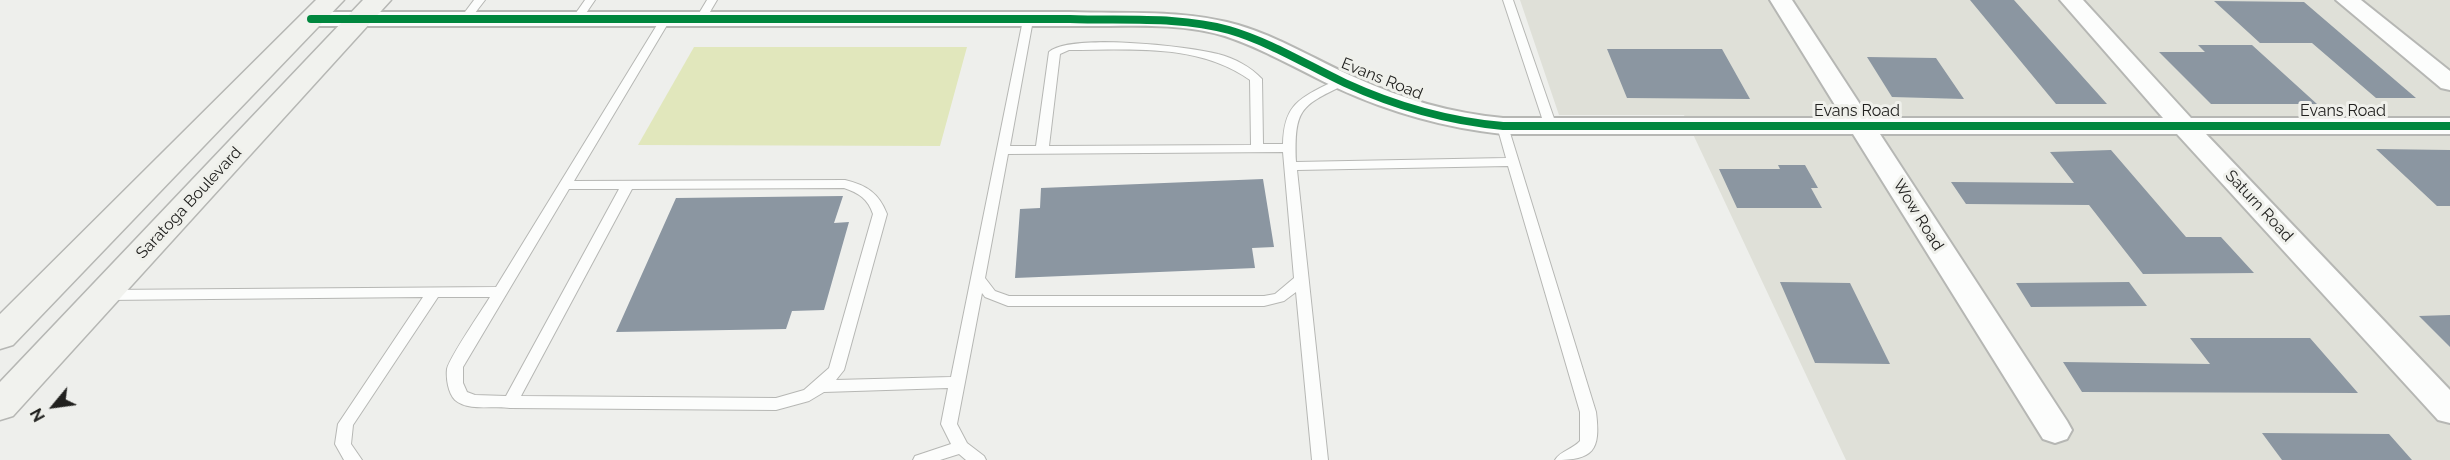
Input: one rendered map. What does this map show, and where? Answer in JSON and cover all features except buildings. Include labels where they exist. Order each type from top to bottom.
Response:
[{"type":"main road","points":[[0,336],[321,10]]},
{"type":"main road","name":"Saratoga Boulevard","points":[[0,406],[369,10]]},
{"type":"street","name":"Wow Road","points":[[1781,0],[2055,430]]},
{"type":"street","name":"Saturn Road","points":[[2071,0],[2184,126],[2450,411]]},
{"type":"street","points":[[2347,0],[2450,83]]},
{"type":"street","name":"Evans Road","points":[[321,10],[369,10],[464,20],[665,20],[706,10],[1030,10],[1194,24],[1228,30],[1281,50],[1344,81],[1422,111],[1483,125],[1551,127],[2450,126]]},
{"type":"lane","points":[[464,20],[480,0]]},
{"type":"lane","points":[[576,20],[590,0]]},
{"type":"lane","points":[[1508,0],[1551,127]]},
{"type":"lane","points":[[978,460],[961,447],[950,424],[956,382],[1030,10]]},
{"type":"lane","points":[[565,185],[845,184],[866,191],[877,202],[880,214],[836,370],[822,386],[801,400],[776,404],[510,402],[474,401],[461,396],[455,383],[455,367],[500,292],[665,20]]},
{"type":"lane","points":[[1042,150],[1055,52],[1068,48],[1169,48],[1224,60],[1248,72],[1256,79],[1257,148]]},
{"type":"lane","points":[[1320,460],[1288,128],[1294,109],[1310,97],[1344,81]]},
{"type":"lane","points":[[1503,126],[1588,412],[1591,436],[1582,452],[1563,460]]},
{"type":"lane","points":[[1003,150],[1289,147]]},
{"type":"lane","points":[[1290,166],[1513,162]]},
{"type":"lane","points":[[510,402],[628,185]]},
{"type":"lane","points":[[977,278],[990,294],[1008,301],[1264,301],[1278,298],[1302,279]]},
{"type":"lane","points":[[354,460],[343,450],[341,438],[346,424],[434,292]]},
{"type":"lane","points":[[103,295],[500,292]]},
{"type":"lane","points":[[822,386],[956,382]]},
{"type":"lane","points":[[921,460],[961,447]]},
{"type":"shaded area","points":[[1520,0],[2450,0],[2450,460],[1846,460],[1684,115],[1559,115]]},
{"type":"green space","points":[[694,47],[967,47],[940,146],[638,145]]},
{"type":"cycle path","points":[[311,19],[1070,19],[1193,24],[1212,26],[1246,36],[1280,50],[1345,83],[1396,103],[1467,122],[1503,126],[2450,126]]}]
